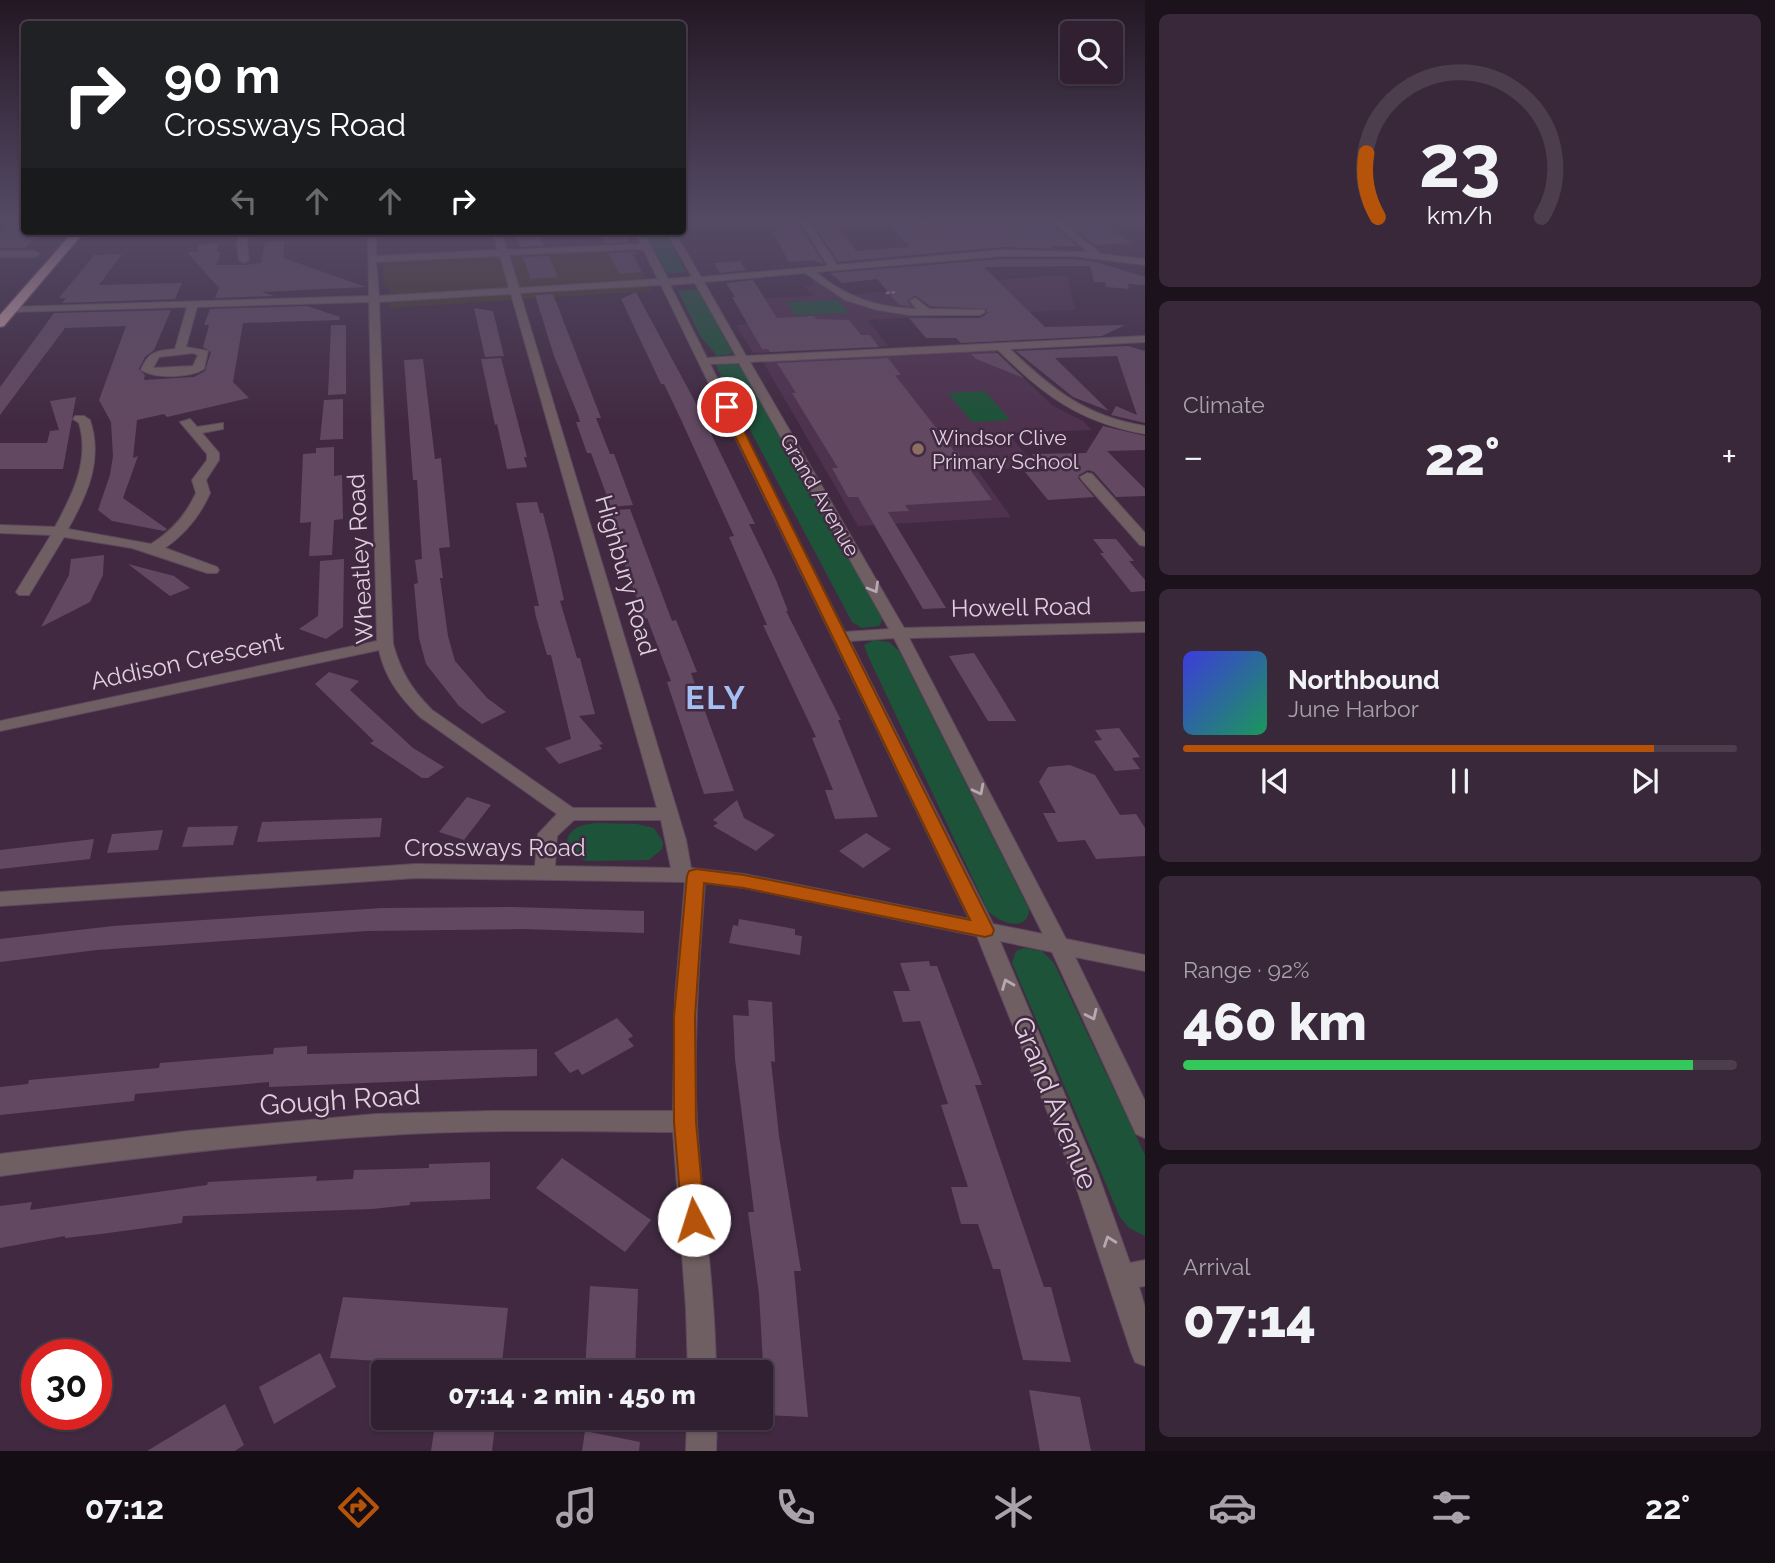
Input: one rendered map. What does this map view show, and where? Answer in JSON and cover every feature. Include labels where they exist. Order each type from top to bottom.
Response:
[{"type":"highway","points":[[0,323],[32,287]]},
{"type":"street","name":"Wheatley Road","points":[[373,287],[385,644],[395,677],[416,704],[467,744],[549,796],[569,814]]},
{"type":"street","name":"Highbury Road","points":[[515,287],[668,814],[689,875],[685,1122],[696,1245],[701,1360]]},
{"type":"street","points":[[13,309],[193,304],[524,287]]},
{"type":"street","name":"Grand Avenue","points":[[666,287],[985,930],[1084,1171],[1134,1275],[1145,1352]]},
{"type":"street","name":"Grand Avenue","points":[[702,287],[899,633],[1059,945],[1145,1127]]},
{"type":"street","points":[[826,287],[862,304],[926,312],[980,312]]},
{"type":"street","points":[[915,301],[926,312]]},
{"type":"street","points":[[180,350],[193,304]]},
{"type":"street","points":[[704,361],[1145,339]]},
{"type":"street","points":[[1000,345],[1056,399],[1075,411],[1114,425],[1145,430]]},
{"type":"street","points":[[24,592],[74,506],[91,450],[85,421],[79,419]]},
{"type":"street","points":[[154,549],[167,541],[191,516],[203,493],[199,480],[213,460],[213,453],[190,426],[219,426]]},
{"type":"street","points":[[1087,477],[1145,542]]},
{"type":"street","points":[[0,529],[59,531],[154,549],[212,570]]},
{"type":"street","name":"Howell Road","points":[[899,633],[1145,627]]},
{"type":"street","points":[[841,637],[899,633]]},
{"type":"street","name":"Addison Crescent","points":[[0,726],[385,644]]},
{"type":"street","points":[[544,872],[548,834],[569,814],[668,814]]},
{"type":"street","name":"Crossways Road","points":[[0,899],[416,871],[689,875],[744,881],[985,930]]},
{"type":"street","points":[[985,930],[1145,963]]},
{"type":"street","name":"Gough Road","points":[[0,1165],[166,1143],[379,1125],[563,1121],[685,1122]]},
{"type":"street","points":[[701,1451],[702,1430]]},
{"type":"shaded area","points":[[387,287],[649,287],[651,291],[389,308],[390,289]]},
{"type":"shaded area","points":[[804,287],[836,287],[849,295],[934,287],[1070,287],[1075,310],[868,320],[888,346],[753,353],[736,325],[780,322],[765,298],[815,296]]},
{"type":"shaded area","name":"Windsor Clive Primary School","points":[[994,350],[1053,406],[1083,421],[1092,430],[1008,433],[1035,466],[978,471],[1011,517],[858,526],[762,360]]},
{"type":"green space","points":[[698,289],[731,354],[717,356],[700,336],[678,291]]},
{"type":"green space","points":[[838,300],[849,313],[795,315],[786,302]]},
{"type":"green space","points":[[732,362],[740,366],[883,619],[879,626],[862,628],[852,622],[716,366],[719,363]]},
{"type":"green space","points":[[985,391],[1010,420],[972,422],[948,393]]},
{"type":"green space","points":[[874,640],[889,642],[899,651],[1029,909],[1024,921],[1018,924],[1005,922],[988,911],[868,656],[864,645]]},
{"type":"green space","points":[[596,823],[637,824],[654,828],[663,842],[662,849],[649,860],[586,861],[570,853],[566,846],[572,831],[580,826]]},
{"type":"green space","points":[[1024,948],[1042,951],[1054,963],[1145,1155],[1145,1236],[1129,1228],[1120,1217],[1012,963],[1016,951]]},
{"type":"building","points":[[68,287],[180,287],[175,299],[62,303],[66,298],[59,298]]},
{"type":"building","points":[[366,287],[262,292],[274,296],[215,298],[219,288]]},
{"type":"building","points":[[728,287],[757,287],[777,318],[814,316],[816,319],[849,320],[861,335],[870,335],[879,347],[770,352],[768,349],[762,349],[732,297],[735,297]]},
{"type":"building","points":[[884,287],[1004,287],[1045,327],[1125,325],[1102,336],[961,343],[956,338],[926,338],[909,318],[980,318],[988,313],[986,309],[930,306],[915,295],[907,301],[911,306],[899,305]]},
{"type":"building","points":[[636,292],[699,409],[755,524],[749,524],[776,580],[786,611],[841,720],[838,720],[878,817],[835,819],[825,790],[833,790],[812,738],[816,737],[763,625],[767,625],[729,537],[734,536],[677,411],[664,384],[661,384],[621,299]]},
{"type":"building","points":[[553,294],[601,418],[596,418],[610,454],[614,454],[633,505],[611,507],[591,453],[587,453],[576,422],[580,422],[578,415],[554,356],[535,295]]},
{"type":"building","points":[[307,306],[340,317],[339,320],[243,323],[233,382],[249,398],[167,417],[164,414],[137,420],[133,458],[138,456],[123,498],[167,529],[164,531],[112,521],[98,510],[110,475],[113,456],[111,422],[99,400],[126,326],[65,328],[0,415],[0,387],[54,313],[171,310],[154,350],[145,357],[139,369],[145,375],[144,380],[194,377],[205,371],[211,352],[203,347],[209,325],[204,325],[210,309]]},
{"type":"building","points":[[474,308],[493,311],[504,356],[485,357]]},
{"type":"building","points":[[331,325],[346,325],[346,394],[328,395]]},
{"type":"building","points":[[1128,346],[1145,351],[1145,423],[1111,415],[1116,406],[1137,415],[1117,356],[1055,358],[1109,411],[1073,397],[1016,351]]},
{"type":"building","points":[[997,353],[1024,378],[976,359],[971,354]]},
{"type":"building","points":[[501,358],[527,457],[524,457],[527,467],[507,469],[497,424],[495,425],[481,359]]},
{"type":"building","points":[[888,358],[901,375],[895,375],[954,451],[957,451],[992,500],[905,505],[909,511],[888,512],[946,608],[923,609],[858,497],[848,497],[832,468],[838,468],[777,363]]},
{"type":"building","points":[[423,359],[435,459],[441,458],[450,547],[439,548],[448,636],[455,661],[487,698],[506,712],[482,724],[459,706],[426,664],[419,638],[414,584],[418,583],[415,560],[422,559],[417,480],[413,480],[404,360]]},
{"type":"building","points":[[76,397],[63,469],[0,469],[0,443],[47,443],[50,431],[59,430],[50,401]]},
{"type":"building","points":[[343,399],[343,439],[320,440],[324,400]]},
{"type":"building","points":[[1103,426],[1145,436],[1145,450],[1107,451],[1145,489],[1145,496],[1116,497],[1094,472],[1088,470],[1078,478],[1094,497],[1048,500],[1025,472],[1046,471],[1032,454],[1086,453]]},
{"type":"building","points":[[334,447],[334,476],[342,475],[343,519],[334,520],[332,555],[309,556],[311,522],[300,523],[303,454],[316,453],[316,448]]},
{"type":"building","points":[[537,502],[540,513],[543,513],[553,552],[564,600],[560,601],[577,658],[580,658],[595,714],[579,716],[603,744],[599,745],[602,749],[559,764],[545,748],[571,739],[551,655],[547,655],[536,617],[534,606],[539,606],[516,503]]},
{"type":"building","points":[[630,509],[672,621],[676,620],[697,672],[691,673],[734,791],[704,794],[667,682],[671,681],[647,618],[644,619],[606,511]]},
{"type":"building","points":[[1093,539],[1116,539],[1145,580],[1145,591],[1131,592],[1100,553],[1104,553]]},
{"type":"building","points":[[104,555],[103,575],[90,602],[41,627],[69,575],[71,559]]},
{"type":"building","points":[[344,559],[343,627],[326,639],[299,629],[318,616],[320,561]]},
{"type":"building","points":[[128,564],[174,576],[190,588],[170,596]]},
{"type":"building","points":[[974,653],[1016,721],[988,721],[949,656]]},
{"type":"building","points":[[329,672],[359,681],[350,690],[413,748],[444,767],[428,778],[422,778],[370,743],[374,741],[315,684]]},
{"type":"building","points":[[1119,728],[1140,757],[1132,758],[1140,769],[1115,771],[1094,741],[1102,740],[1095,730]]},
{"type":"building","points":[[1070,765],[1095,775],[1120,815],[1136,814],[1145,828],[1145,856],[1096,859],[1085,840],[1058,842],[1043,813],[1056,813],[1039,782],[1048,767]]},
{"type":"building","points":[[467,797],[491,805],[464,840],[439,832]]},
{"type":"building","points":[[737,800],[744,818],[775,835],[756,851],[713,826],[718,823],[713,820]]},
{"type":"building","points":[[382,818],[380,837],[257,842],[262,822]]},
{"type":"building","points":[[238,826],[233,845],[182,847],[188,827]]},
{"type":"building","points":[[163,830],[158,850],[107,853],[112,834]]},
{"type":"building","points":[[866,833],[891,849],[863,868],[839,851]]},
{"type":"building","points":[[94,839],[90,859],[0,869],[0,850]]},
{"type":"building","points":[[512,907],[644,911],[644,933],[523,929],[367,931],[97,950],[0,962],[0,939],[113,926],[382,908]]},
{"type":"building","points":[[739,919],[795,929],[795,935],[802,936],[800,955],[729,943],[733,925],[738,926]]},
{"type":"building","points":[[929,961],[930,966],[937,966],[982,1085],[975,1085],[1044,1287],[1051,1287],[1071,1362],[1023,1360],[1000,1269],[993,1269],[978,1224],[961,1224],[951,1187],[968,1187],[941,1105],[948,1104],[920,1021],[903,1022],[893,991],[910,991],[900,963]]},
{"type":"building","points":[[748,1000],[772,1002],[775,1062],[771,1061],[779,1136],[801,1271],[794,1271],[808,1417],[773,1415],[773,1360],[763,1360],[759,1294],[748,1212],[754,1212],[735,1059],[733,1015],[749,1016]]},
{"type":"building","points":[[617,1018],[633,1036],[628,1039],[634,1046],[582,1075],[578,1069],[570,1073],[554,1053]]},
{"type":"building","points":[[307,1046],[307,1054],[537,1049],[537,1076],[269,1087],[269,1082],[135,1094],[134,1101],[0,1115],[0,1087],[28,1084],[29,1080],[159,1068],[160,1063],[273,1054],[274,1048]]},
{"type":"building","points":[[562,1158],[651,1220],[625,1252],[536,1188]]},
{"type":"building","points":[[490,1162],[490,1199],[410,1202],[410,1205],[372,1209],[183,1216],[182,1223],[65,1236],[0,1248],[0,1206],[32,1202],[30,1210],[207,1185],[208,1182],[317,1176],[316,1181],[353,1179],[354,1170],[429,1168],[429,1164]]},
{"type":"building","points":[[590,1286],[638,1289],[635,1360],[586,1360]]},
{"type":"building","points":[[343,1297],[508,1308],[502,1360],[330,1358]]},
{"type":"building","points":[[320,1353],[336,1387],[274,1424],[259,1387]]},
{"type":"building","points":[[1029,1390],[1080,1397],[1091,1451],[1040,1451]]},
{"type":"building","points":[[225,1404],[244,1445],[235,1451],[147,1451]]},
{"type":"building","points":[[434,1430],[495,1430],[492,1451],[431,1451]]},
{"type":"building","points":[[585,1431],[640,1442],[639,1451],[582,1451]]},
{"type":"place","name":"Windsor Clive Primary School","points":[[918,449]]},
{"type":"district","name":"ELY","points":[[716,697]]},
{"type":"route","points":[[694,1220],[685,1122],[685,1017],[687,963],[696,876],[744,881],[985,930],[727,407]]}]
